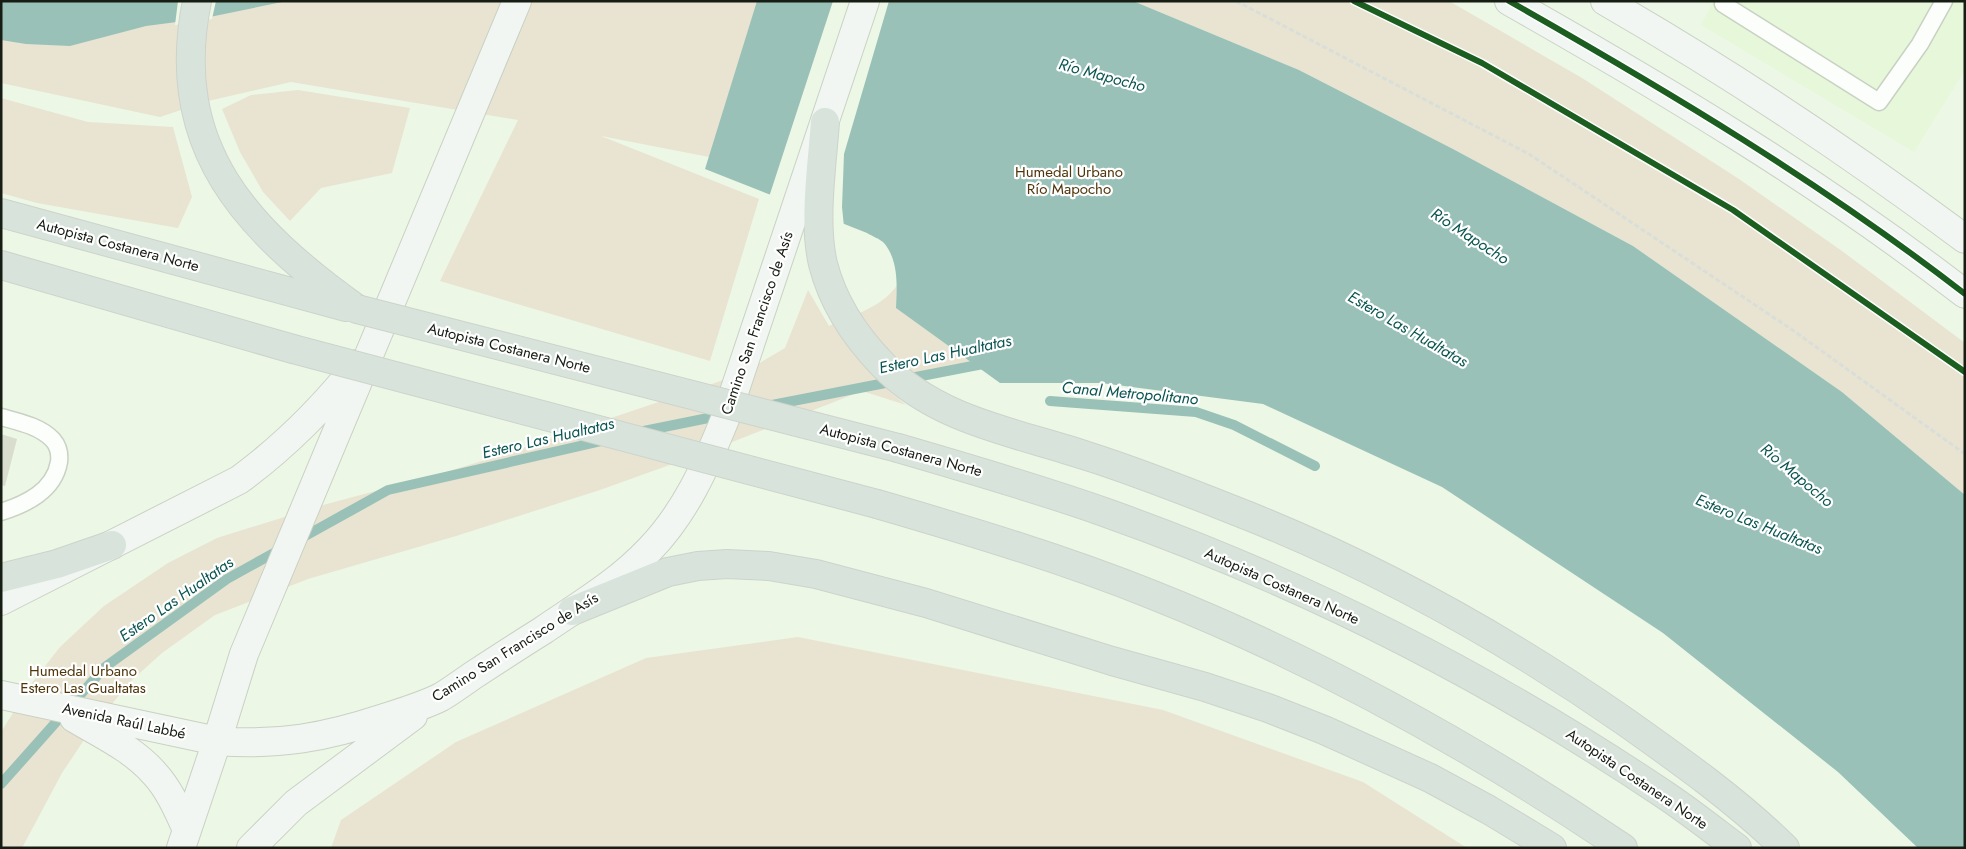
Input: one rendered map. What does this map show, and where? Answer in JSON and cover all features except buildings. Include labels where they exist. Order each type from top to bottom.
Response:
[{"type":"highway","points":[[198,1],[191,53],[193,88],[199,124],[209,154],[230,190],[248,214],[272,240],[328,288],[358,309]]},
{"type":"highway","points":[[825,122],[820,196],[822,255],[831,289],[844,316],[883,364],[908,388],[937,404],[992,428],[1086,455],[1170,484],[1334,552],[1405,586],[1538,664],[1601,705],[1708,782],[1758,821],[1786,848]]},
{"type":"highway","name":"Autopista Costanera Norte","points":[[1,213],[302,296],[898,448],[1002,478],[1106,513],[1207,552],[1308,595],[1397,638],[1485,684],[1572,734],[1667,796],[1737,848]]},
{"type":"highway","points":[[1,265],[293,349],[877,504],[970,530],[1062,561],[1152,595],[1242,633],[1329,674],[1410,716],[1488,760],[1623,848]]},
{"type":"highway","points":[[1,578],[56,564],[112,545]]},
{"type":"highway","points":[[572,611],[668,572],[698,566],[728,564],[769,566],[816,574],[926,604],[1112,661],[1205,687],[1268,708],[1324,730],[1430,778],[1489,810],[1552,848]]},
{"type":"main road","points":[[184,839],[244,654],[517,1]]},
{"type":"main road","name":"Camino San Francisco de Asís","points":[[217,741],[251,744],[282,742],[317,736],[381,719],[441,696],[600,593],[633,566],[651,548],[672,522],[690,494],[709,459],[725,419],[865,1]]},
{"type":"main road","points":[[1509,1],[1622,65],[1726,128],[1906,248],[1965,294]]},
{"type":"main road","points":[[1605,1],[1718,69],[1799,122],[1914,201],[1965,239]]},
{"type":"main road","points":[[1,601],[239,480],[261,463],[308,420],[343,382],[376,341]]},
{"type":"main road","name":"Avenida Raúl Labbé","points":[[1,694],[217,741]]},
{"type":"main road","points":[[251,848],[296,803],[441,696]]},
{"type":"main road","points":[[53,706],[115,742],[137,757],[154,773],[178,808],[184,839]]},
{"type":"lane","points":[[1724,1],[1723,4],[1880,102],[1920,44],[1944,1]]},
{"type":"lane","points":[[1,417],[33,426],[53,440],[60,454],[55,475],[43,492],[17,507],[1,512]]},
{"type":"path","points":[[1236,1],[1529,154],[1794,331],[1965,454]]},
{"type":"shaded area","points":[[1713,1],[1965,1],[1965,70],[1914,152],[1701,25]]},
{"type":"green space","name":"Humedal Urbano Río Mapocho","points":[[1,1],[1096,1],[1965,848],[1824,736],[1400,447],[1232,381],[1004,356],[881,384],[906,405],[862,391],[717,448],[600,490],[456,536],[308,579],[215,615],[162,653],[131,681],[92,728],[62,773],[22,848],[1,848],[1,732],[31,684],[60,647],[104,606],[168,563],[217,538],[323,505],[443,473],[514,451],[741,374],[785,348],[808,290],[829,326],[864,311],[885,298],[901,279],[905,267],[905,257],[902,240],[745,164],[601,136],[759,199],[710,361],[440,281],[518,120],[291,82],[208,101],[160,117],[1,83]]},
{"type":"green space","points":[[1133,1],[1449,1],[1582,78],[1739,179],[1842,251],[1965,343],[1965,495],[1842,392],[1633,246],[1453,149],[1299,70]]},
{"type":"green space","points":[[298,90],[410,108],[392,173],[321,188],[290,221],[263,192],[240,152],[222,109],[251,95]]},
{"type":"green space","points":[[1,98],[88,122],[173,127],[192,197],[178,228],[37,203],[1,193]]},
{"type":"green space","points":[[798,637],[1163,710],[1363,782],[1467,848],[331,848],[341,820],[456,742],[646,658]]},
{"type":"water","points":[[1,1],[287,1],[200,19],[146,26],[70,46],[26,44],[1,40]]},
{"type":"water","name":"Humedal Urbano Río Mapocho","points":[[757,1],[1133,1],[1299,70],[1453,149],[1633,246],[1842,392],[1965,495],[1965,848],[1918,848],[1838,772],[1663,633],[1442,487],[1263,404],[1101,383],[1000,383],[896,308],[897,283],[895,266],[884,243],[867,233],[705,169]]},
{"type":"pier","points":[[178,1],[216,1],[212,19],[175,25]]},
{"type":"pier","points":[[833,1],[889,1],[844,154],[842,207],[844,227],[769,197]]},
{"type":"waterway","name":"Estero Las Hualtatas","points":[[767,406],[988,363]]},
{"type":"waterway","name":"Canal Metropolitano","points":[[1050,401],[1196,412],[1234,425],[1315,466]]},
{"type":"waterway","name":"Estero Las Hualtatas","points":[[639,432],[723,415]]},
{"type":"waterway","name":"Estero Las Hualtatas","points":[[298,540],[388,490],[606,440]]},
{"type":"waterway","name":"Estero Las Hualtatas","points":[[1,784],[105,667],[227,579],[281,549]]},
{"type":"cycle path","points":[[1354,1],[1482,63],[1733,210],[1965,372]]},
{"type":"cycle path","points":[[1509,1],[1742,139],[1856,214],[1965,294]]},
{"type":"water label","name":"Río Mapocho","points":[[1102,75]]},
{"type":"water label","name":"Río Mapocho","points":[[1470,236]]},
{"type":"water label","name":"Río Mapocho","points":[[1797,475]]},
{"type":"park label","name":"Humedal Urbano Estero Las Gualtatas","points":[[83,680]]}]
